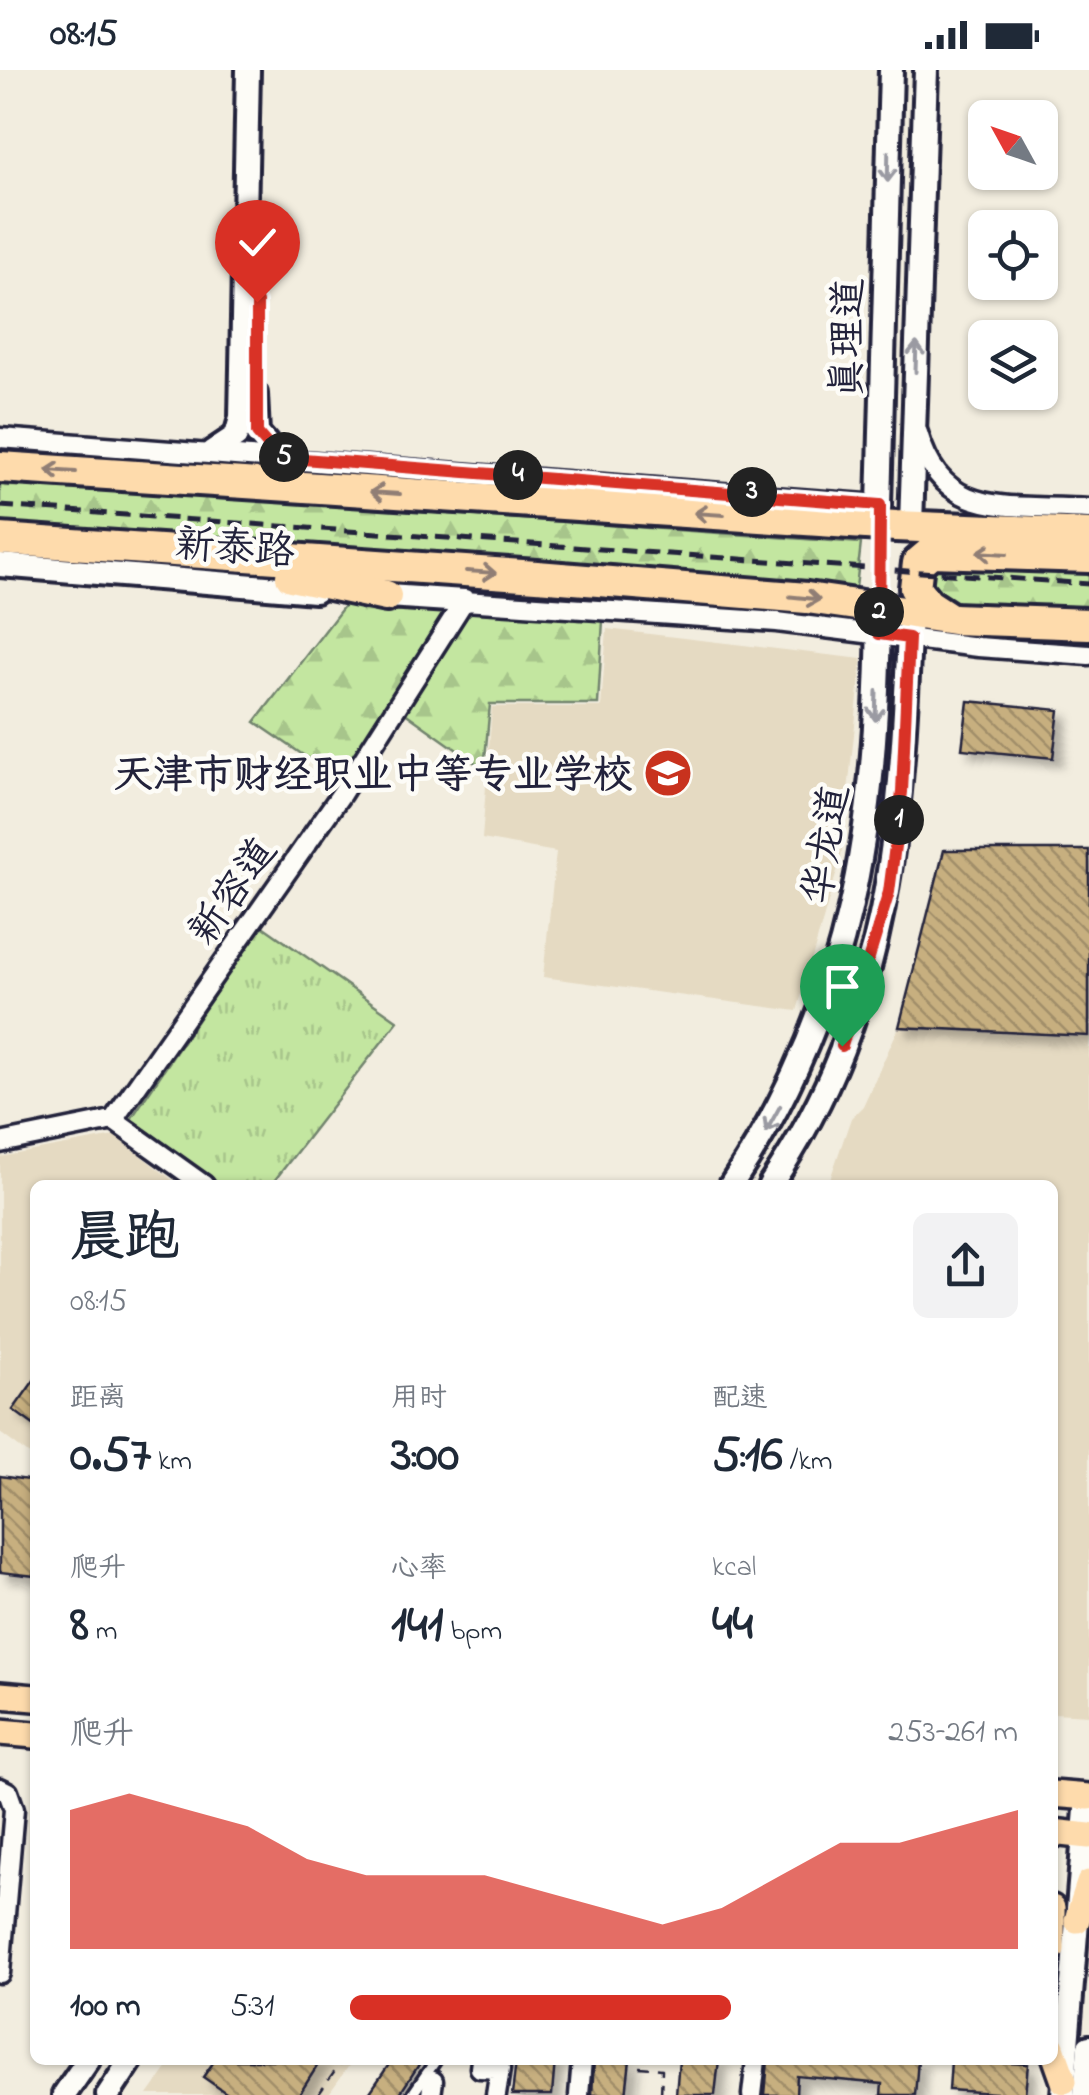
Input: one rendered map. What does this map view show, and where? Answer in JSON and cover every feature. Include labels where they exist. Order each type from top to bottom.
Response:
[{"type":"highway","points":[[0,466],[880,515],[911,525],[1082,532]]},
{"type":"highway","points":[[0,539],[807,598],[894,625],[952,619],[1089,624]]},
{"type":"highway","points":[[56,543],[144,564],[313,579],[386,596]]},
{"type":"highway","points":[[952,619],[928,604],[915,588],[918,563],[931,552],[1089,557]]},
{"type":"main road","points":[[212,452],[236,436],[240,418],[248,70]]},
{"type":"main road","points":[[262,70],[255,418],[257,433],[278,457]]},
{"type":"main road","name":"真理道","points":[[880,515],[891,70]]},
{"type":"main road","name":"真理道","points":[[911,525],[926,70]]},
{"type":"main road","name":"新泰路","points":[[0,565],[464,601]]},
{"type":"main road","points":[[773,1180],[842,1046],[889,892],[902,792],[894,625]]},
{"type":"main road","name":"华龙道","points":[[735,1180],[794,1078],[843,951],[870,812],[894,625]]},
{"type":"main road","points":[[0,1695],[30,1698]]},
{"type":"main road","points":[[0,1732],[30,1735]]},
{"type":"main road","points":[[1058,1794],[1088,1797],[1078,1840],[1077,1920],[1063,2051],[1071,2090]]},
{"type":"main road","points":[[1058,1821],[1078,1840]]},
{"type":"main road","points":[[1077,1920],[1089,1884]]},
{"type":"main road","points":[[1063,2051],[1071,2090]]},
{"type":"main road","points":[[64,2095],[85,2065]]},
{"type":"main road","points":[[108,2095],[128,2065]]},
{"type":"street","points":[[914,420],[931,470],[952,493],[974,500],[1089,509]]},
{"type":"street","points":[[0,438],[278,457],[880,515]]},
{"type":"street","points":[[464,601],[894,625],[1089,654]]},
{"type":"street","name":"新容道","points":[[113,1120],[342,793],[464,601]]},
{"type":"street","points":[[0,1142],[113,1120],[197,1180]]},
{"type":"street","points":[[0,1788],[8,1792],[14,1809],[0,1973]]},
{"type":"street","points":[[480,2065],[500,2070],[496,2095]]},
{"type":"street","points":[[578,2095],[581,2065]]},
{"type":"street","points":[[752,2095],[755,2065]]},
{"type":"lane","points":[[412,2095],[433,2065]]},
{"type":"path","points":[[880,515],[894,625]]},
{"type":"path","points":[[318,2095],[339,2065]]},
{"type":"path","points":[[639,2067],[662,2069],[661,2095]]},
{"type":"shaded area","name":"天津市财经职业中等专业学校","points":[[607,629],[862,659],[841,857],[797,1011],[543,977],[556,852],[482,839],[492,707],[601,707]]},
{"type":"shaded area","points":[[899,1027],[1089,1036],[1089,1715],[1058,1713],[1058,1180],[830,1180],[851,1118],[863,1106]]},
{"type":"shaded area","points":[[115,1136],[172,1180],[30,1180],[30,1455],[0,1433],[0,1157]]},
{"type":"shaded area","points":[[169,2065],[349,2065],[328,2095],[148,2095]]},
{"type":"green space","points":[[0,482],[861,543],[856,588],[605,564],[0,528]]},
{"type":"green space","points":[[939,561],[1089,567],[1089,613],[951,607],[926,593],[927,568]]},
{"type":"green space","points":[[347,602],[603,620],[598,704],[490,704],[484,769],[391,703],[338,779],[255,722]]},
{"type":"green space","points":[[261,925],[398,1021],[275,1180],[214,1180],[131,1119]]},
{"type":"building","points":[[968,701],[1059,710],[1053,758],[962,749]]},
{"type":"building","points":[[944,850],[1089,850],[1089,1036],[899,1027]]},
{"type":"building","points":[[30,1386],[30,1422],[13,1410]]},
{"type":"building","points":[[0,1476],[30,1480],[30,1575],[0,1572]]},
{"type":"building","points":[[211,2065],[318,2065],[299,2095],[229,2095],[203,2077]]},
{"type":"building","points":[[389,2065],[419,2065],[399,2095],[368,2095]]},
{"type":"building","points":[[515,2065],[555,2065],[552,2095],[512,2095]]},
{"type":"building","points":[[594,2065],[629,2065],[626,2095],[592,2095]]},
{"type":"building","points":[[679,2065],[718,2065],[715,2095],[676,2095]]},
{"type":"building","points":[[768,2065],[918,2065],[915,2095],[881,2095],[882,2084],[797,2076],[796,2095],[765,2095]]},
{"type":"building","points":[[951,2065],[1028,2065],[1025,2095],[949,2090]]},
{"type":"railway","points":[[0,506],[1089,584]]},
{"type":"place","name":"天津市财经职业中等专业学校","points":[[668,773]]},
{"type":"route","points":[[257,302],[257,433],[278,457],[768,493],[880,505],[879,634],[909,638],[902,792],[889,892],[842,1046]]}]
